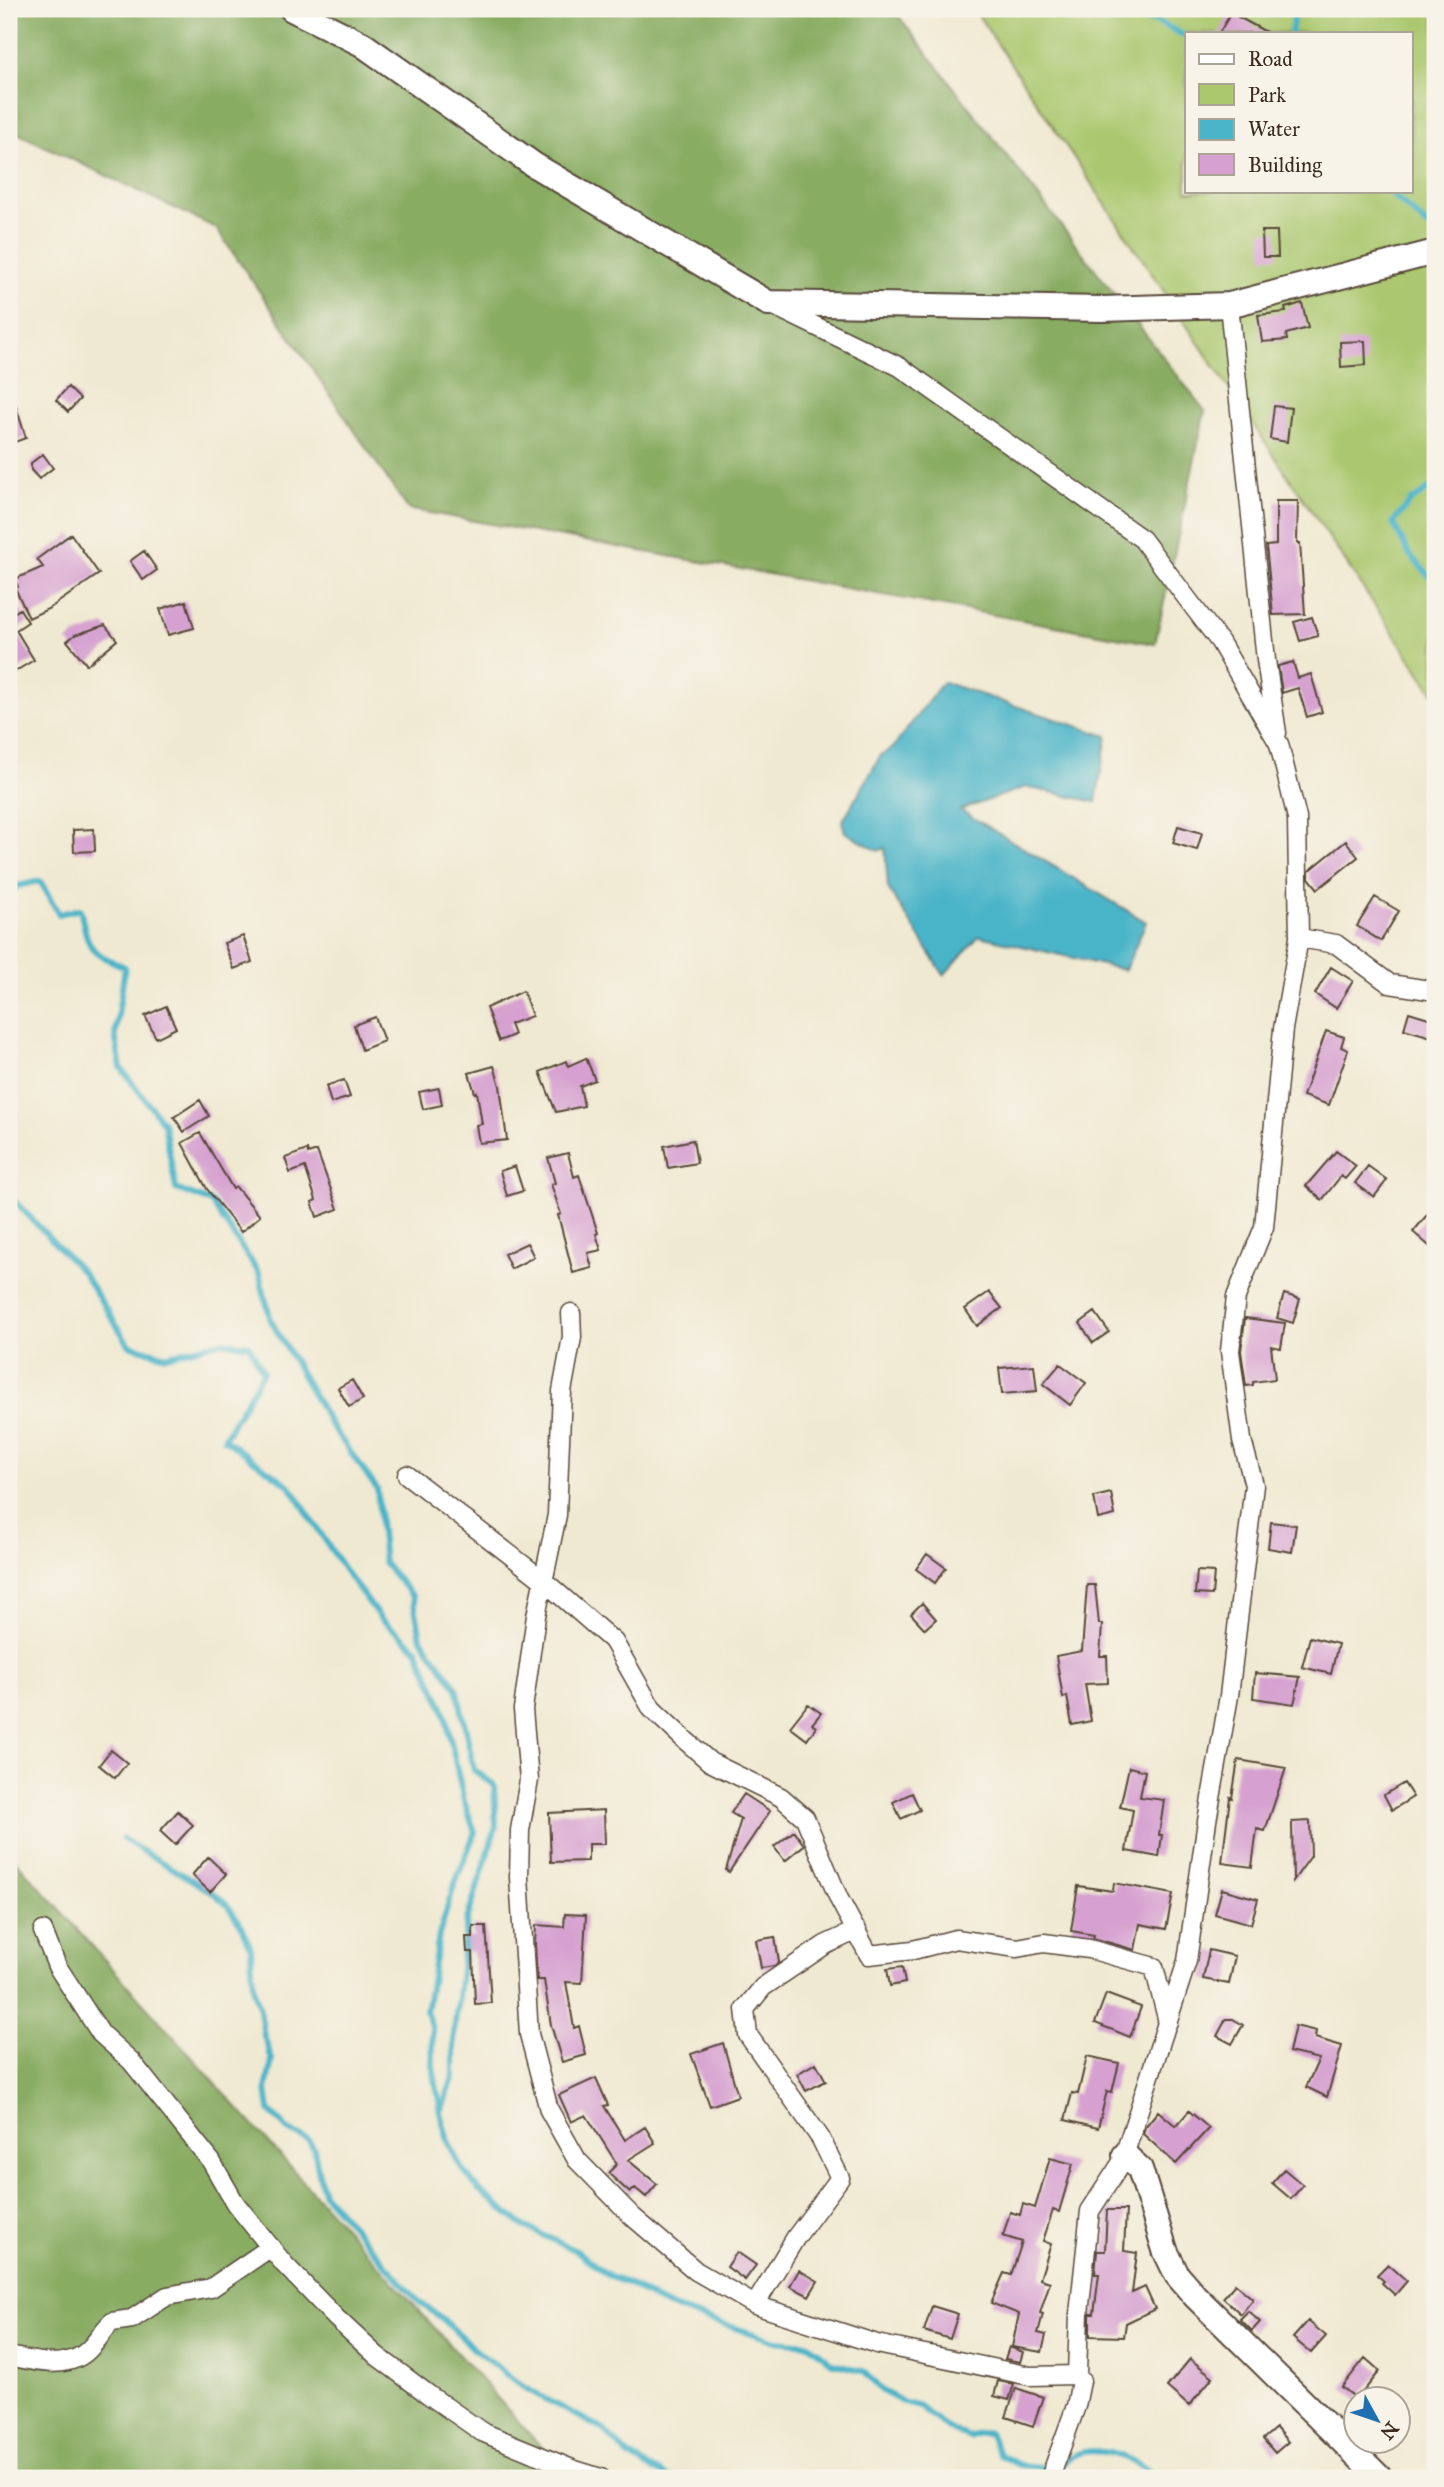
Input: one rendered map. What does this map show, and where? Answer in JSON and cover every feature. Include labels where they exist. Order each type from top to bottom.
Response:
[{"type":"street","points":[[292,9],[362,44],[534,165],[768,303],[900,367],[1142,539],[1220,642],[1279,744]]},
{"type":"street","points":[[768,303],[1102,309],[1229,304],[1435,252]]},
{"type":"street","points":[[1050,2478],[1076,2406],[1081,2381],[1077,2375],[1079,2314],[1090,2211],[1125,2155],[1187,1961],[1239,1614],[1254,1485],[1242,1440],[1230,1351],[1236,1297],[1264,1227],[1283,1029],[1299,938],[1297,818],[1279,744],[1265,646],[1229,304]]},
{"type":"street","points":[[1299,938],[1336,944],[1390,984],[1435,991]]},
{"type":"street","points":[[571,1313],[572,1337],[562,1391],[557,1515],[523,1709],[529,1780],[520,1830],[519,1877],[529,2034],[549,2110],[577,2160],[633,2217],[696,2272],[755,2305],[877,2344],[1030,2376],[1077,2375]]},
{"type":"street","points":[[407,1475],[544,1581],[614,1642],[652,1709],[710,1762],[781,1797],[805,1818],[839,1899],[869,1955],[913,1950],[956,1939],[1017,1948],[1044,1944],[1089,1949],[1154,1968],[1168,2022]]},
{"type":"street","points":[[755,2305],[796,2237],[840,2178],[821,2139],[748,2035],[745,2010],[763,1987],[825,1945],[856,1930]]},
{"type":"street","points":[[43,1931],[57,1966],[102,2034],[131,2061],[211,2161],[235,2203],[335,2318],[377,2356],[482,2432],[601,2478]]},
{"type":"street","points":[[1125,2155],[1140,2168],[1166,2250],[1183,2282],[1195,2297],[1380,2478]]},
{"type":"street","points":[[9,2356],[47,2362],[72,2362],[90,2349],[112,2322],[132,2319],[167,2296],[211,2288],[271,2247]]},
{"type":"green space","points":[[9,9],[893,9],[1205,411],[1155,644],[408,509],[216,228],[9,129]]},
{"type":"green space","points":[[974,9],[1435,9],[1435,695]]},
{"type":"green space","points":[[9,1853],[569,2478],[9,2478]]},
{"type":"water","points":[[943,682],[1107,736],[1096,802],[1026,787],[960,810],[1146,922],[1125,970],[979,936],[944,975],[888,888],[885,848],[878,851],[845,832],[842,822],[881,755],[892,749]]},
{"type":"building","points":[[1231,13],[1266,32],[1220,32]]},
{"type":"building","points":[[1262,231],[1277,231],[1278,257],[1263,257]]},
{"type":"building","points":[[1302,303],[1308,328],[1286,334],[1287,340],[1262,342],[1258,315],[1286,312],[1285,308]]},
{"type":"building","points":[[1365,341],[1366,365],[1341,367],[1340,342]]},
{"type":"building","points":[[68,387],[80,399],[68,412],[56,400]]},
{"type":"building","points":[[12,394],[26,438],[9,444],[9,395]]},
{"type":"building","points":[[1274,406],[1291,408],[1287,442],[1270,439]]},
{"type":"building","points":[[43,454],[53,468],[39,479],[31,470],[31,463]]},
{"type":"building","points":[[1276,501],[1298,501],[1297,543],[1300,543],[1305,614],[1273,615],[1266,546],[1276,545]]},
{"type":"building","points":[[71,534],[99,574],[50,608],[29,618],[15,588],[18,587],[15,579],[43,567],[37,559]]},
{"type":"building","points":[[144,551],[157,570],[143,580],[130,561]]},
{"type":"building","points":[[186,601],[194,628],[168,635],[160,609]]},
{"type":"building","points":[[20,609],[28,622],[16,630],[34,660],[9,675],[9,616]]},
{"type":"building","points":[[1312,617],[1318,636],[1300,641],[1294,622]]},
{"type":"building","points":[[105,625],[117,640],[87,665],[67,641],[75,635]]},
{"type":"building","points":[[1293,662],[1298,678],[1311,674],[1322,712],[1307,717],[1298,688],[1282,693],[1278,666]]},
{"type":"building","points":[[1178,826],[1202,833],[1197,850],[1173,843]]},
{"type":"building","points":[[94,829],[95,851],[74,852],[73,830]]},
{"type":"building","points":[[1346,841],[1358,857],[1318,889],[1309,878],[1309,871]]},
{"type":"building","points":[[1375,897],[1399,911],[1381,941],[1357,926]]},
{"type":"building","points":[[243,936],[252,962],[234,969],[224,943]]},
{"type":"building","points":[[1331,967],[1353,981],[1336,1008],[1315,994]]},
{"type":"building","points":[[523,991],[532,1016],[510,1024],[514,1035],[499,1041],[486,1008]]},
{"type":"building","points":[[166,1006],[176,1028],[156,1038],[145,1016]]},
{"type":"building","points":[[1409,1012],[1435,1020],[1435,1038],[1404,1029]]},
{"type":"building","points":[[375,1017],[384,1041],[362,1050],[354,1025]]},
{"type":"building","points":[[1326,1031],[1344,1037],[1341,1047],[1348,1050],[1329,1105],[1303,1096]]},
{"type":"building","points":[[586,1058],[595,1080],[580,1086],[584,1106],[556,1112],[540,1072],[566,1061],[568,1066]]},
{"type":"building","points":[[494,1066],[500,1086],[507,1140],[479,1143],[476,1125],[482,1124],[477,1092],[475,1093],[469,1073]]},
{"type":"building","points":[[344,1080],[350,1097],[331,1103],[326,1086]]},
{"type":"building","points":[[439,1088],[442,1105],[423,1109],[419,1092]]},
{"type":"building","points":[[200,1100],[209,1116],[184,1132],[174,1117]]},
{"type":"building","points":[[200,1133],[233,1189],[236,1187],[260,1216],[241,1232],[207,1189],[182,1143]]},
{"type":"building","points":[[693,1140],[697,1163],[668,1168],[664,1146]]},
{"type":"building","points":[[307,1150],[308,1154],[317,1151],[338,1209],[317,1217],[312,1202],[316,1200],[305,1167],[290,1173],[285,1158]]},
{"type":"building","points":[[1336,1151],[1356,1166],[1345,1179],[1341,1176],[1322,1200],[1306,1186]]},
{"type":"building","points":[[568,1153],[574,1177],[579,1175],[601,1250],[588,1253],[592,1268],[573,1273],[558,1215],[561,1214],[551,1184],[555,1183],[548,1158]]},
{"type":"building","points":[[515,1166],[523,1191],[507,1196],[500,1171]]},
{"type":"building","points":[[1368,1166],[1387,1180],[1374,1197],[1355,1183]]},
{"type":"building","points":[[1435,1205],[1435,1251],[1413,1232]]},
{"type":"building","points":[[527,1243],[534,1257],[511,1269],[504,1254]]},
{"type":"building","points":[[989,1292],[1002,1308],[977,1326],[965,1309]]},
{"type":"building","points":[[1284,1294],[1300,1299],[1293,1323],[1277,1318]]},
{"type":"building","points":[[1095,1312],[1109,1332],[1093,1343],[1080,1323]]},
{"type":"building","points":[[1245,1318],[1285,1323],[1281,1348],[1271,1346],[1275,1379],[1253,1382],[1253,1385],[1246,1386],[1241,1351]]},
{"type":"building","points":[[1060,1364],[1086,1383],[1070,1405],[1043,1384]]},
{"type":"building","points":[[1034,1365],[1037,1391],[1002,1394],[999,1368]]},
{"type":"building","points":[[352,1380],[363,1399],[349,1407],[338,1388]]},
{"type":"building","points":[[1111,1493],[1115,1515],[1098,1519],[1094,1497]]},
{"type":"building","points":[[1271,1522],[1296,1525],[1292,1552],[1268,1548]]},
{"type":"building","points":[[927,1554],[946,1568],[935,1583],[916,1569]]},
{"type":"building","points":[[1197,1571],[1214,1572],[1212,1595],[1195,1594]]},
{"type":"building","points":[[1087,1585],[1095,1585],[1099,1624],[1102,1624],[1100,1656],[1107,1656],[1108,1683],[1085,1684],[1091,1721],[1072,1725],[1067,1696],[1063,1698],[1056,1656],[1082,1651]]},
{"type":"building","points":[[922,1603],[936,1619],[925,1629],[911,1614]]},
{"type":"building","points":[[1310,1637],[1338,1644],[1331,1674],[1302,1667]]},
{"type":"building","points":[[1255,1673],[1300,1677],[1294,1704],[1253,1698]]},
{"type":"building","points":[[808,1704],[821,1713],[812,1724],[816,1727],[807,1740],[790,1727]]},
{"type":"building","points":[[111,1750],[127,1763],[115,1778],[99,1765]]},
{"type":"building","points":[[1238,1760],[1286,1768],[1265,1831],[1257,1829],[1252,1867],[1222,1863],[1230,1797],[1232,1798]]},
{"type":"building","points":[[1129,1767],[1145,1771],[1140,1797],[1164,1800],[1159,1857],[1126,1851],[1133,1810],[1120,1807]]},
{"type":"building","points":[[1404,1783],[1413,1797],[1392,1810],[1384,1795]]},
{"type":"building","points":[[912,1793],[920,1810],[901,1819],[893,1802]]},
{"type":"building","points":[[744,1794],[770,1811],[729,1872],[726,1870],[741,1819],[731,1813]]},
{"type":"building","points":[[604,1810],[605,1844],[588,1844],[588,1861],[551,1862],[549,1813]]},
{"type":"building","points":[[178,1811],[193,1825],[175,1845],[160,1831]]},
{"type":"building","points":[[1310,1821],[1311,1856],[1293,1881],[1292,1822]]},
{"type":"building","points":[[794,1831],[804,1845],[785,1861],[774,1847]]},
{"type":"building","points":[[208,1857],[226,1874],[210,1892],[192,1875]]},
{"type":"building","points":[[1114,1883],[1173,1894],[1166,1929],[1140,1924],[1135,1950],[1093,1938],[1094,1935],[1071,1931],[1078,1886],[1113,1891]]},
{"type":"building","points":[[1222,1889],[1258,1899],[1251,1924],[1215,1914]]},
{"type":"building","points":[[565,1914],[586,1915],[582,1983],[566,1982],[574,2028],[579,2026],[586,2055],[562,2062],[551,2025],[544,1980],[537,1980],[535,1944],[536,1925],[564,1927]]},
{"type":"building","points":[[473,1926],[486,1926],[491,2003],[475,2004],[473,1952],[467,1952],[466,1937],[473,1937]]},
{"type":"building","points":[[775,1937],[779,1962],[774,1966],[761,1968],[756,1940]]},
{"type":"building","points":[[1209,1950],[1235,1956],[1229,1984],[1203,1979]]},
{"type":"building","points":[[902,1967],[905,1983],[890,1986],[887,1969]]},
{"type":"building","points":[[1106,1994],[1141,2007],[1130,2037],[1095,2023]]},
{"type":"building","points":[[1226,2019],[1233,2019],[1243,2025],[1232,2044],[1217,2036]]},
{"type":"building","points":[[1295,2026],[1316,2031],[1315,2038],[1342,2046],[1327,2097],[1306,2087],[1319,2059],[1289,2052]]},
{"type":"building","points":[[723,2043],[738,2096],[710,2106],[691,2054]]},
{"type":"building","points":[[1087,2056],[1119,2063],[1112,2092],[1107,2091],[1098,2128],[1065,2120],[1072,2093],[1078,2094]]},
{"type":"building","points":[[816,2063],[826,2081],[806,2091],[797,2074]]},
{"type":"building","points":[[596,2078],[608,2105],[604,2106],[625,2140],[645,2127],[655,2143],[628,2160],[657,2184],[646,2197],[635,2188],[630,2193],[608,2173],[617,2164],[586,2115],[571,2122],[559,2095]]},
{"type":"building","points":[[1158,2111],[1176,2126],[1189,2111],[1209,2128],[1176,2164],[1143,2134],[1145,2127]]},
{"type":"building","points":[[1050,2158],[1073,2164],[1059,2212],[1053,2210],[1043,2241],[1051,2244],[1040,2279],[1050,2282],[1040,2313],[1043,2314],[1038,2333],[1046,2335],[1042,2352],[1012,2347],[1019,2314],[991,2303],[1004,2273],[1011,2275],[1022,2242],[1003,2236],[1010,2212],[1020,2215],[1023,2204],[1035,2208]]},
{"type":"building","points":[[1284,2169],[1303,2185],[1291,2199],[1272,2183]]},
{"type":"building","points":[[1107,2210],[1126,2210],[1124,2251],[1137,2253],[1132,2293],[1145,2287],[1155,2309],[1126,2323],[1124,2337],[1090,2336],[1090,2314],[1094,2314],[1099,2274],[1095,2274],[1097,2251],[1105,2251]]},
{"type":"building","points":[[737,2252],[756,2265],[745,2280],[727,2267]]},
{"type":"building","points":[[1388,2264],[1407,2281],[1395,2295],[1377,2275]]},
{"type":"building","points":[[799,2270],[818,2281],[809,2296],[790,2286]]},
{"type":"building","points":[[1235,2284],[1253,2299],[1241,2314],[1223,2298]]},
{"type":"building","points":[[932,2306],[958,2314],[950,2339],[924,2331]]},
{"type":"building","points":[[1248,2311],[1260,2322],[1252,2331],[1240,2319]]},
{"type":"building","points":[[1308,2321],[1326,2336],[1311,2353],[1293,2338]]},
{"type":"building","points":[[1009,2347],[1023,2352],[1020,2362],[1005,2359]]},
{"type":"building","points":[[1365,2358],[1380,2371],[1368,2386],[1343,2386]]},
{"type":"building","points":[[1190,2359],[1213,2377],[1189,2406],[1167,2387]]},
{"type":"building","points":[[998,2381],[1014,2384],[1009,2400],[994,2396]]},
{"type":"building","points":[[1016,2388],[1043,2397],[1033,2426],[1006,2417]]},
{"type":"building","points":[[1276,2428],[1288,2442],[1275,2453],[1263,2439]]},
{"type":"waterway","points":[[1104,9],[1158,22],[1185,36]]},
{"type":"waterway","points":[[1291,32],[1295,9]]},
{"type":"waterway","points":[[1389,192],[1429,227]]},
{"type":"waterway","points":[[1435,485],[1411,501],[1393,523],[1409,554],[1435,582]]},
{"type":"waterway","points":[[9,894],[17,886],[40,881],[59,914],[80,909],[85,933],[96,952],[125,967],[115,1035],[121,1068],[164,1124],[176,1189],[211,1202],[259,1273],[271,1321],[330,1424],[377,1489],[384,1563],[413,1597],[421,1638],[457,1688],[474,1770],[494,1785],[496,1827],[467,1920],[454,2031],[454,2075],[441,2112]]},
{"type":"waterway","points":[[9,1195],[83,1273],[129,1345],[166,1356],[220,1342],[249,1345],[263,1372],[224,1439],[290,1486],[345,1571],[381,1619],[417,1649],[444,1710],[464,1801],[475,1832],[439,1935],[426,2012],[432,2028],[433,2067],[448,2141],[459,2164],[478,2189],[524,2226],[578,2252],[610,2277],[627,2283],[657,2301],[776,2341],[809,2344],[832,2363],[863,2371],[882,2391],[901,2401],[919,2406],[946,2427],[969,2437],[989,2433],[1000,2455],[1019,2465],[1049,2468]]},
{"type":"waterway","points":[[123,1839],[215,1894],[242,1926],[251,1948],[253,1987],[272,2060],[266,2089],[269,2110],[288,2130],[308,2140],[314,2149],[323,2193],[419,2302],[443,2319],[475,2350],[523,2387],[604,2430],[629,2456],[669,2478]]},
{"type":"waterway","points":[[1063,2463],[1083,2452],[1110,2453],[1136,2463],[1155,2478]]}]
